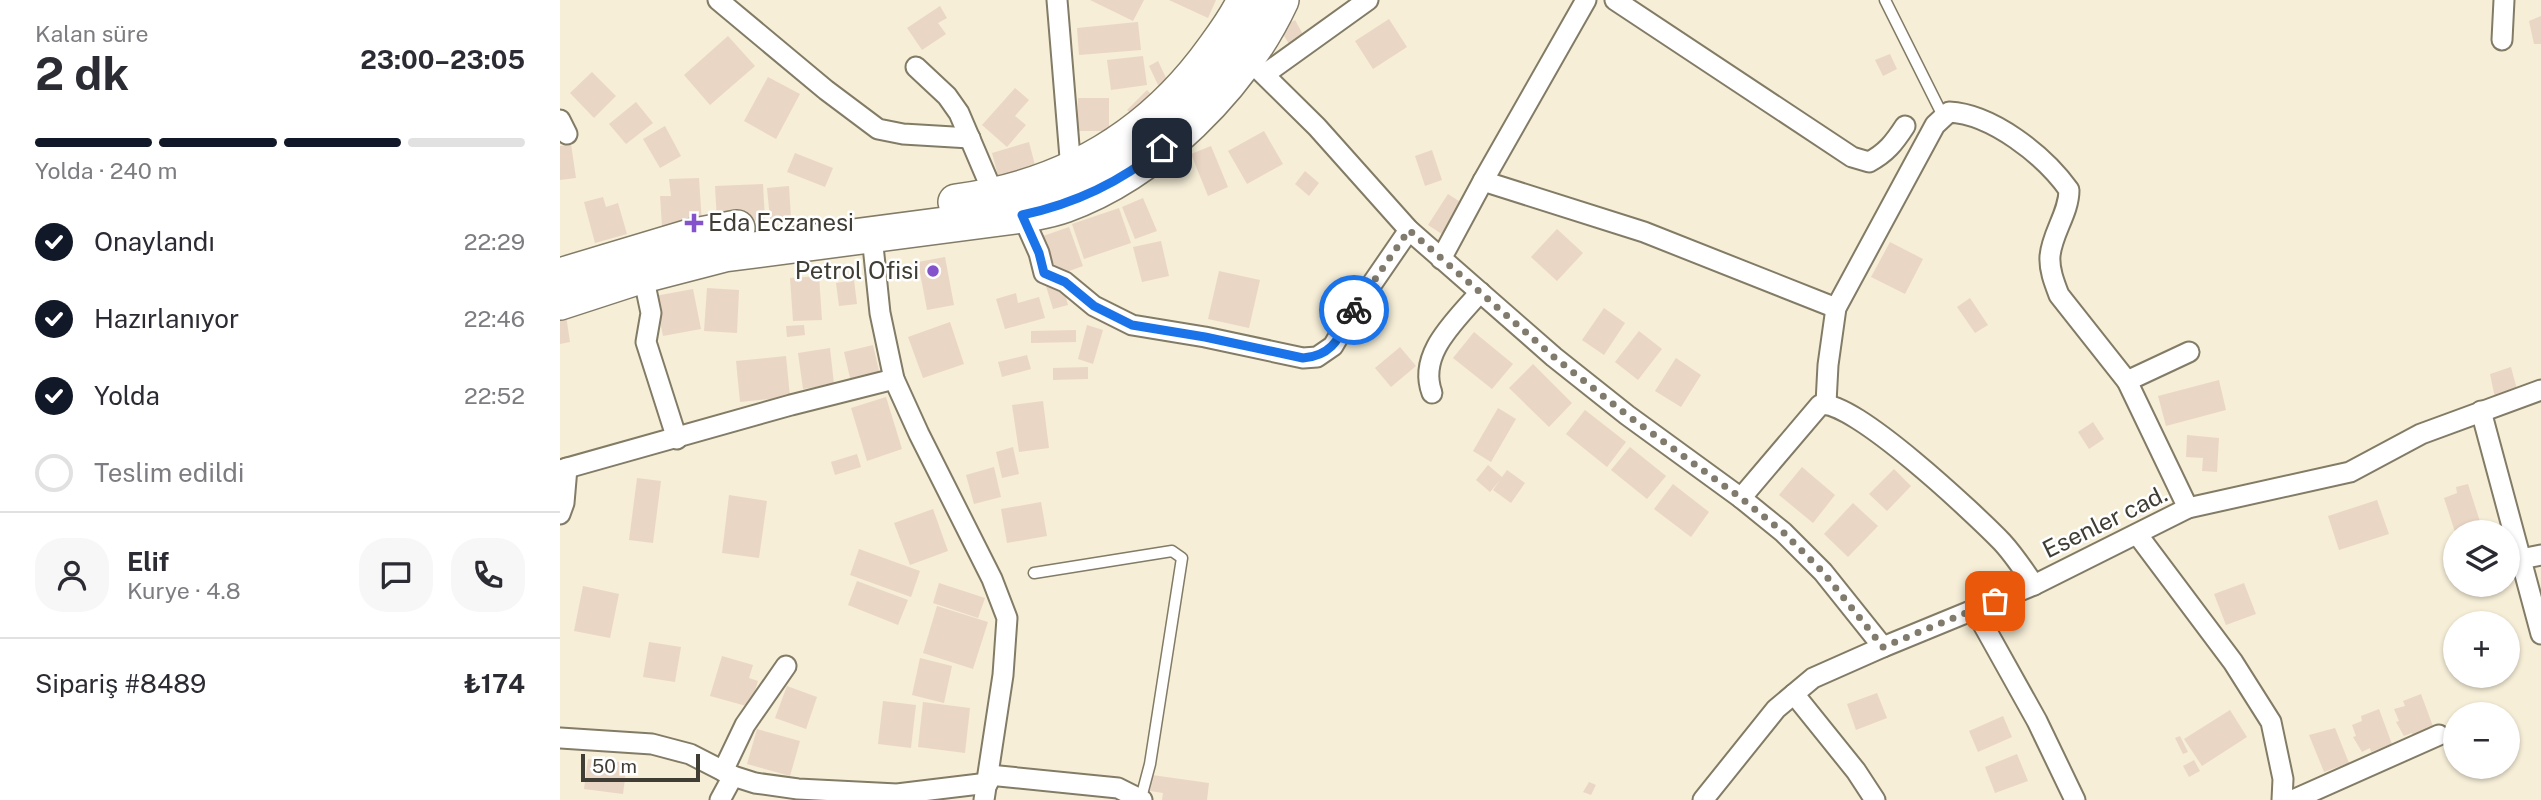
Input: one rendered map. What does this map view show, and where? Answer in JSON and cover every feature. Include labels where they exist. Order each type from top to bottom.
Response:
[{"type":"highway","points":[[560,302],[643,275],[724,254],[883,227],[1056,177],[1109,149],[1166,106],[1203,65],[1245,0]]},
{"type":"highway","points":[[560,276],[690,237],[738,228],[883,227],[1022,215],[1062,205],[1080,198],[1149,159],[1256,66],[1281,0]]},
{"type":"street","points":[[718,0],[878,130],[970,138]]},
{"type":"street","points":[[1057,0],[1071,170]]},
{"type":"street","points":[[1368,0],[1256,66],[1317,127],[1409,230],[1441,259],[1554,357],[1783,532],[1823,572],[1883,647]]},
{"type":"street","points":[[1441,259],[1586,0]]},
{"type":"street","points":[[1615,0],[1852,157],[1868,162],[1881,156],[1893,145],[1905,127]]},
{"type":"street","points":[[2502,40],[2504,0]]},
{"type":"street","points":[[916,67],[947,96],[960,113],[994,195]]},
{"type":"street","points":[[1826,403],[1836,308],[1920,151],[1943,116],[1959,113],[2011,134],[2058,176],[2069,190],[2050,254],[2053,279],[2059,295],[2127,381],[2188,508]]},
{"type":"street","points":[[1483,181],[1644,232],[1836,308]]},
{"type":"street","points":[[1022,215],[1039,253],[1044,273],[1065,282],[1094,306],[1132,325],[1303,358],[1317,357],[1333,346],[1354,310],[1409,230]]},
{"type":"street","points":[[883,227],[880,313],[894,379],[992,579],[1007,618],[1006,653],[987,786]]},
{"type":"street","points":[[643,275],[651,313],[646,342],[677,439]]},
{"type":"street","points":[[1432,393],[1428,383],[1428,367],[1436,346],[1480,292]]},
{"type":"street","points":[[2127,381],[2189,352]]},
{"type":"street","points":[[560,514],[564,503],[564,469],[779,408],[894,379]]},
{"type":"street","name":"Esenler cad.","points":[[1703,800],[1776,709],[1813,678],[2034,585],[2188,508],[2350,472],[2421,434],[2541,390]]},
{"type":"street","points":[[1741,498],[1807,418],[1820,405],[1826,403],[1856,416],[1911,459],[2001,541],[2034,585]]},
{"type":"street","points":[[2481,411],[2541,634]]},
{"type":"street","points":[[2137,534],[2233,662],[2271,722],[2283,779],[2282,800]]},
{"type":"street","points":[[2521,559],[2541,555]]},
{"type":"street","points":[[1975,610],[2038,721],[2075,800]]},
{"type":"street","points":[[720,800],[745,724],[786,666]]},
{"type":"street","points":[[1794,694],[1856,771],[1875,800]]},
{"type":"street","points":[[2293,800],[2439,735]]},
{"type":"street","points":[[560,738],[652,744],[690,754],[755,783],[797,794],[897,794],[987,786],[1118,788],[1142,799]]},
{"type":"lane","points":[[1885,0],[1943,116]]},
{"type":"lane","points":[[1034,573],[1172,551],[1182,558],[1150,764],[1142,799]]},
{"type":"building","points":[[1090,0],[1144,0],[1133,21]]},
{"type":"building","points":[[1169,0],[1216,0],[1208,18]]},
{"type":"building","points":[[940,6],[947,18],[938,23],[946,34],[922,50],[907,28]]},
{"type":"building","points":[[2541,16],[2541,44],[2534,44],[2529,21]]},
{"type":"building","points":[[1389,19],[1407,47],[1373,69],[1355,41]]},
{"type":"building","points":[[1295,20],[1306,40],[1292,49],[1280,29]]},
{"type":"building","points":[[1138,22],[1141,50],[1079,55],[1077,28]]},
{"type":"building","points":[[728,36],[755,66],[710,105],[684,75]]},
{"type":"building","points":[[1890,54],[1897,69],[1883,76],[1875,60]]},
{"type":"building","points":[[1143,56],[1147,85],[1111,90],[1107,60]]},
{"type":"building","points":[[1158,61],[1169,84],[1160,89],[1149,66]]},
{"type":"building","points":[[592,72],[616,96],[594,118],[570,93]]},
{"type":"building","points":[[768,77],[800,94],[776,139],[744,121]]},
{"type":"building","points":[[1015,88],[1029,100],[1015,116],[1026,125],[1007,147],[982,125]]},
{"type":"building","points":[[1147,90],[1156,99],[1136,119],[1127,110]]},
{"type":"building","points":[[1078,98],[1109,98],[1109,131],[1077,131]]},
{"type":"building","points":[[636,102],[653,123],[626,144],[609,124]]},
{"type":"building","points":[[665,126],[681,156],[660,168],[643,139]]},
{"type":"building","points":[[1264,131],[1283,164],[1247,184],[1228,151]]},
{"type":"building","points":[[1029,142],[1035,165],[998,176],[992,153]]},
{"type":"building","points":[[571,144],[576,178],[560,180],[560,146]]},
{"type":"building","points":[[1211,146],[1228,187],[1208,196],[1191,154]]},
{"type":"building","points":[[1432,150],[1442,180],[1425,186],[1415,156]]},
{"type":"building","points":[[795,153],[833,168],[825,187],[787,172]]},
{"type":"building","points":[[1305,171],[1319,183],[1309,196],[1295,184]]},
{"type":"building","points":[[699,178],[702,224],[662,226],[660,196],[671,196],[669,179]]},
{"type":"building","points":[[763,184],[765,220],[717,222],[715,186]]},
{"type":"building","points":[[789,186],[791,218],[770,219],[767,188]]},
{"type":"building","points":[[1448,194],[1465,205],[1445,236],[1428,225]]},
{"type":"building","points":[[603,197],[606,207],[618,203],[627,234],[595,243],[584,202]]},
{"type":"building","points":[[1143,198],[1157,231],[1135,239],[1122,207]]},
{"type":"building","points":[[1119,208],[1131,243],[1084,259],[1072,224]]},
{"type":"building","points":[[1069,227],[1083,266],[1058,275],[1043,236]]},
{"type":"building","points":[[1557,229],[1583,253],[1557,281],[1531,257]]},
{"type":"building","points":[[1161,241],[1169,276],[1142,282],[1133,247]]},
{"type":"building","points":[[1890,242],[1923,259],[1905,294],[1871,277]]},
{"type":"building","points":[[945,257],[954,305],[927,310],[918,262]]},
{"type":"building","points":[[1219,271],[1260,280],[1249,328],[1208,319]]},
{"type":"building","points":[[819,276],[822,320],[793,321],[790,278]]},
{"type":"building","points":[[854,280],[857,304],[839,306],[836,283]]},
{"type":"building","points":[[1062,282],[1068,305],[1053,309],[1046,286]]},
{"type":"building","points":[[707,288],[739,290],[737,333],[704,331]]},
{"type":"building","points":[[693,289],[701,329],[663,336],[655,296]]},
{"type":"building","points":[[1016,293],[1018,303],[1039,297],[1045,318],[1005,329],[996,299]]},
{"type":"building","points":[[1970,298],[1988,325],[1975,333],[1957,307]]},
{"type":"building","points":[[1604,308],[1625,323],[1604,355],[1582,340]]},
{"type":"building","points":[[560,315],[566,315],[570,342],[560,344]]},
{"type":"building","points":[[950,322],[964,364],[923,378],[908,337]]},
{"type":"building","points":[[804,325],[805,335],[787,337],[786,326]]},
{"type":"building","points":[[1087,325],[1103,330],[1093,364],[1078,359]]},
{"type":"building","points":[[1076,330],[1076,342],[1031,343],[1031,331]]},
{"type":"building","points":[[1639,331],[1662,349],[1638,380],[1615,362]]},
{"type":"building","points":[[1474,332],[1513,364],[1492,389],[1453,358]]},
{"type":"building","points":[[873,345],[880,375],[851,382],[844,352]]},
{"type":"building","points":[[1400,347],[1416,366],[1391,387],[1375,368]]},
{"type":"building","points":[[830,348],[834,384],[803,389],[798,353]]},
{"type":"building","points":[[1027,355],[1031,369],[1002,377],[998,362]]},
{"type":"building","points":[[786,356],[790,397],[740,402],[736,361]]},
{"type":"building","points":[[1676,358],[1701,375],[1681,407],[1655,391]]},
{"type":"building","points":[[1533,364],[1572,403],[1549,427],[1509,388]]},
{"type":"building","points":[[1088,367],[1088,379],[1053,380],[1053,368]]},
{"type":"building","points":[[2511,367],[2518,393],[2495,398],[2490,374]]},
{"type":"building","points":[[2219,380],[2226,410],[2166,426],[2158,396]]},
{"type":"building","points":[[886,397],[902,449],[867,461],[851,408]]},
{"type":"building","points":[[1043,401],[1049,448],[1019,452],[1012,405]]},
{"type":"building","points":[[1498,408],[1516,419],[1491,462],[1473,451]]},
{"type":"building","points":[[1585,410],[1626,442],[1607,467],[1566,434]]},
{"type":"building","points":[[2093,422],[2104,439],[2089,449],[2078,432]]},
{"type":"building","points":[[2187,435],[2219,438],[2217,472],[2202,471],[2203,458],[2186,457]]},
{"type":"building","points":[[1013,447],[1019,474],[1002,478],[996,452]]},
{"type":"building","points":[[1630,447],[1666,476],[1647,499],[1611,470]]},
{"type":"building","points":[[857,454],[861,467],[835,475],[831,462]]},
{"type":"building","points":[[1488,465],[1502,477],[1507,470],[1525,483],[1511,503],[1493,490],[1500,480],[1490,492],[1476,480]]},
{"type":"building","points":[[994,467],[1001,497],[974,504],[966,475]]},
{"type":"building","points":[[1802,467],[1835,495],[1813,523],[1779,495]]},
{"type":"building","points":[[1894,469],[1911,486],[1887,511],[1869,494]]},
{"type":"building","points":[[637,478],[661,481],[653,543],[629,540]]},
{"type":"building","points":[[1673,484],[1709,512],[1691,537],[1654,509]]},
{"type":"building","points":[[2468,484],[2479,520],[2451,520],[2444,498],[2457,493],[2456,487]]},
{"type":"building","points":[[729,495],[767,501],[759,558],[722,553]]},
{"type":"building","points":[[2377,500],[2389,534],[2339,550],[2328,516]]},
{"type":"building","points":[[1041,502],[1047,536],[1007,543],[1001,509]]},
{"type":"building","points":[[1853,503],[1878,526],[1848,557],[1824,534]]},
{"type":"building","points":[[933,509],[948,551],[910,565],[894,523]]},
{"type":"building","points":[[859,549],[920,571],[911,597],[850,575]]},
{"type":"building","points":[[857,581],[908,600],[898,625],[848,605]]},
{"type":"building","points":[[939,583],[985,598],[978,618],[933,603]]},
{"type":"building","points":[[2244,583],[2256,614],[2226,625],[2214,594]]},
{"type":"building","points":[[583,586],[619,594],[610,638],[574,631]]},
{"type":"building","points":[[937,606],[988,622],[973,669],[923,653]]},
{"type":"building","points":[[649,642],[681,647],[675,682],[643,677]]},
{"type":"building","points":[[722,656],[753,665],[749,678],[758,681],[750,707],[710,696]]},
{"type":"building","points":[[920,658],[952,666],[944,703],[912,695]]},
{"type":"building","points":[[787,686],[817,697],[806,729],[775,718]]},
{"type":"building","points":[[1877,693],[1887,718],[1856,730],[1847,704]]},
{"type":"building","points":[[2421,694],[2434,729],[2413,737],[2412,733],[2404,736],[2396,722],[2399,721],[2394,709],[2405,706],[2403,701]]},
{"type":"building","points":[[883,701],[916,705],[911,748],[878,744]]},
{"type":"building","points":[[923,702],[970,708],[965,753],[918,747]]},
{"type":"building","points":[[2379,709],[2392,744],[2371,752],[2370,748],[2362,752],[2353,737],[2356,736],[2352,725],[2362,721],[2361,716]]},
{"type":"building","points":[[2230,710],[2247,737],[2202,766],[2184,739]]},
{"type":"building","points":[[2003,716],[2012,737],[1978,752],[1969,731]]},
{"type":"building","points":[[2335,728],[2349,763],[2324,772],[2309,735]]},
{"type":"building","points":[[757,729],[800,741],[790,776],[747,764]]},
{"type":"building","points":[[2180,736],[2188,752],[2183,754],[2175,738]]},
{"type":"building","points":[[2017,754],[2028,781],[1995,793],[1985,767]]},
{"type":"building","points":[[588,759],[627,763],[623,794],[584,789]]},
{"type":"building","points":[[2194,760],[2200,771],[2189,777],[2183,766]]},
{"type":"building","points":[[1152,775],[1209,783],[1207,800],[1162,800],[1163,793],[1150,791]]},
{"type":"building","points":[[1589,782],[1596,785],[1591,795],[1583,792]]},
{"type":"way so far","points":[[1354,310],[1409,230],[1554,357],[1783,532],[1823,572],[1883,647],[1995,601]]},
{"type":"place","name":"Eda Eczanesi","points":[[694,223]]},
{"type":"place","name":"Petrol Ofisi","points":[[933,271]]},
{"type":"route","points":[[1162,148],[1122,176],[1080,198],[1022,215],[1039,253],[1044,273],[1065,282],[1094,306],[1132,325],[1303,358],[1317,357],[1333,346],[1354,310]]}]
